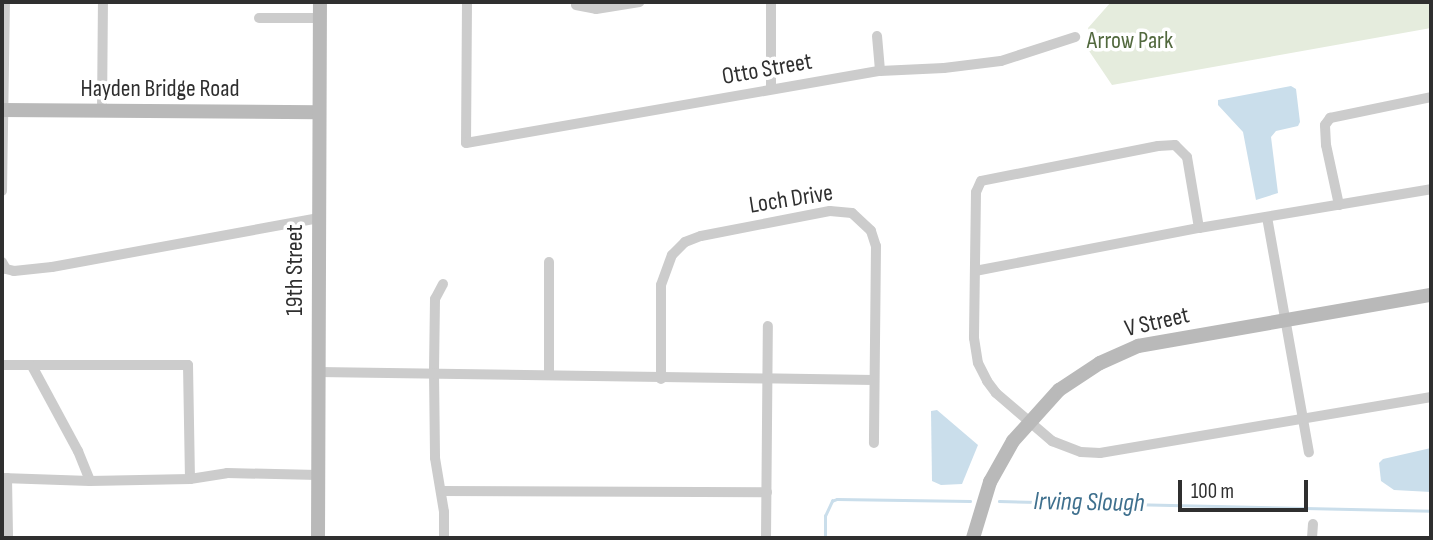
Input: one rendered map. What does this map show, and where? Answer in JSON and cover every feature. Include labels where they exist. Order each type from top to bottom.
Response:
[{"type":"street","points":[[2,191],[5,2]]},
{"type":"street","points":[[102,111],[103,2]]},
{"type":"street","name":"19th Street","points":[[318,538],[320,2]]},
{"type":"street","name":"Otto Street","points":[[467,2],[466,143],[880,71],[944,68],[1001,61],[1075,37]]},
{"type":"street","points":[[576,5],[596,9],[639,2]]},
{"type":"street","points":[[771,2],[771,89]]},
{"type":"street","points":[[259,18],[320,18]]},
{"type":"street","points":[[877,36],[880,71]]},
{"type":"street","points":[[1339,205],[1326,145],[1325,125],[1329,118],[1431,97]]},
{"type":"street","name":"Hayden Bridge Road","points":[[3,110],[318,112]]},
{"type":"street","points":[[1199,228],[1187,157],[1175,145],[995,176],[981,181],[976,187],[974,338],[978,363],[996,393],[1058,445],[1081,452],[1100,453],[1431,397]]},
{"type":"street","points":[[975,271],[1199,228],[1431,189]]},
{"type":"street","name":"Loch Drive","points":[[661,379],[661,285],[672,255],[685,242],[701,236],[840,210],[862,219],[871,231],[876,246],[874,443]]},
{"type":"street","points":[[1267,217],[1308,452]]},
{"type":"street","points":[[4,266],[52,268],[318,218]]},
{"type":"street","points":[[549,262],[549,374]]},
{"type":"street","points":[[443,284],[435,299],[434,373],[435,458],[441,491],[444,538]]},
{"type":"street","name":"V Street","points":[[975,538],[990,482],[1027,421],[1076,377],[1139,346],[1431,295]]},
{"type":"street","points":[[766,538],[768,326]]},
{"type":"street","points":[[2,365],[188,365],[190,479]]},
{"type":"street","points":[[32,366],[78,451],[90,481]]},
{"type":"street","points":[[318,372],[874,380]]},
{"type":"street","points":[[8,538],[4,478],[90,481],[190,479],[227,473],[318,475]]},
{"type":"street","points":[[441,491],[766,492]]},
{"type":"street","points":[[1312,538],[1313,524]]},
{"type":"green space","name":"Arrow Park","points":[[1111,2],[1431,2],[1431,28],[1112,85],[1087,48],[1091,38],[1088,28]]},
{"type":"water","points":[[1291,86],[1296,89],[1300,122],[1298,126],[1276,131],[1271,137],[1278,193],[1256,200],[1243,132],[1218,105],[1218,100]]},
{"type":"water","points":[[937,410],[978,445],[962,484],[941,485],[932,481],[931,411]]},
{"type":"water","points":[[1431,448],[1431,492],[1394,490],[1381,481],[1379,463],[1383,459]]},
{"type":"waterway","name":"Irving Slough","points":[[825,538],[825,516],[832,501],[837,499],[970,501]]},
{"type":"waterway","name":"Irving Slough","points":[[999,501],[1431,511]]}]
